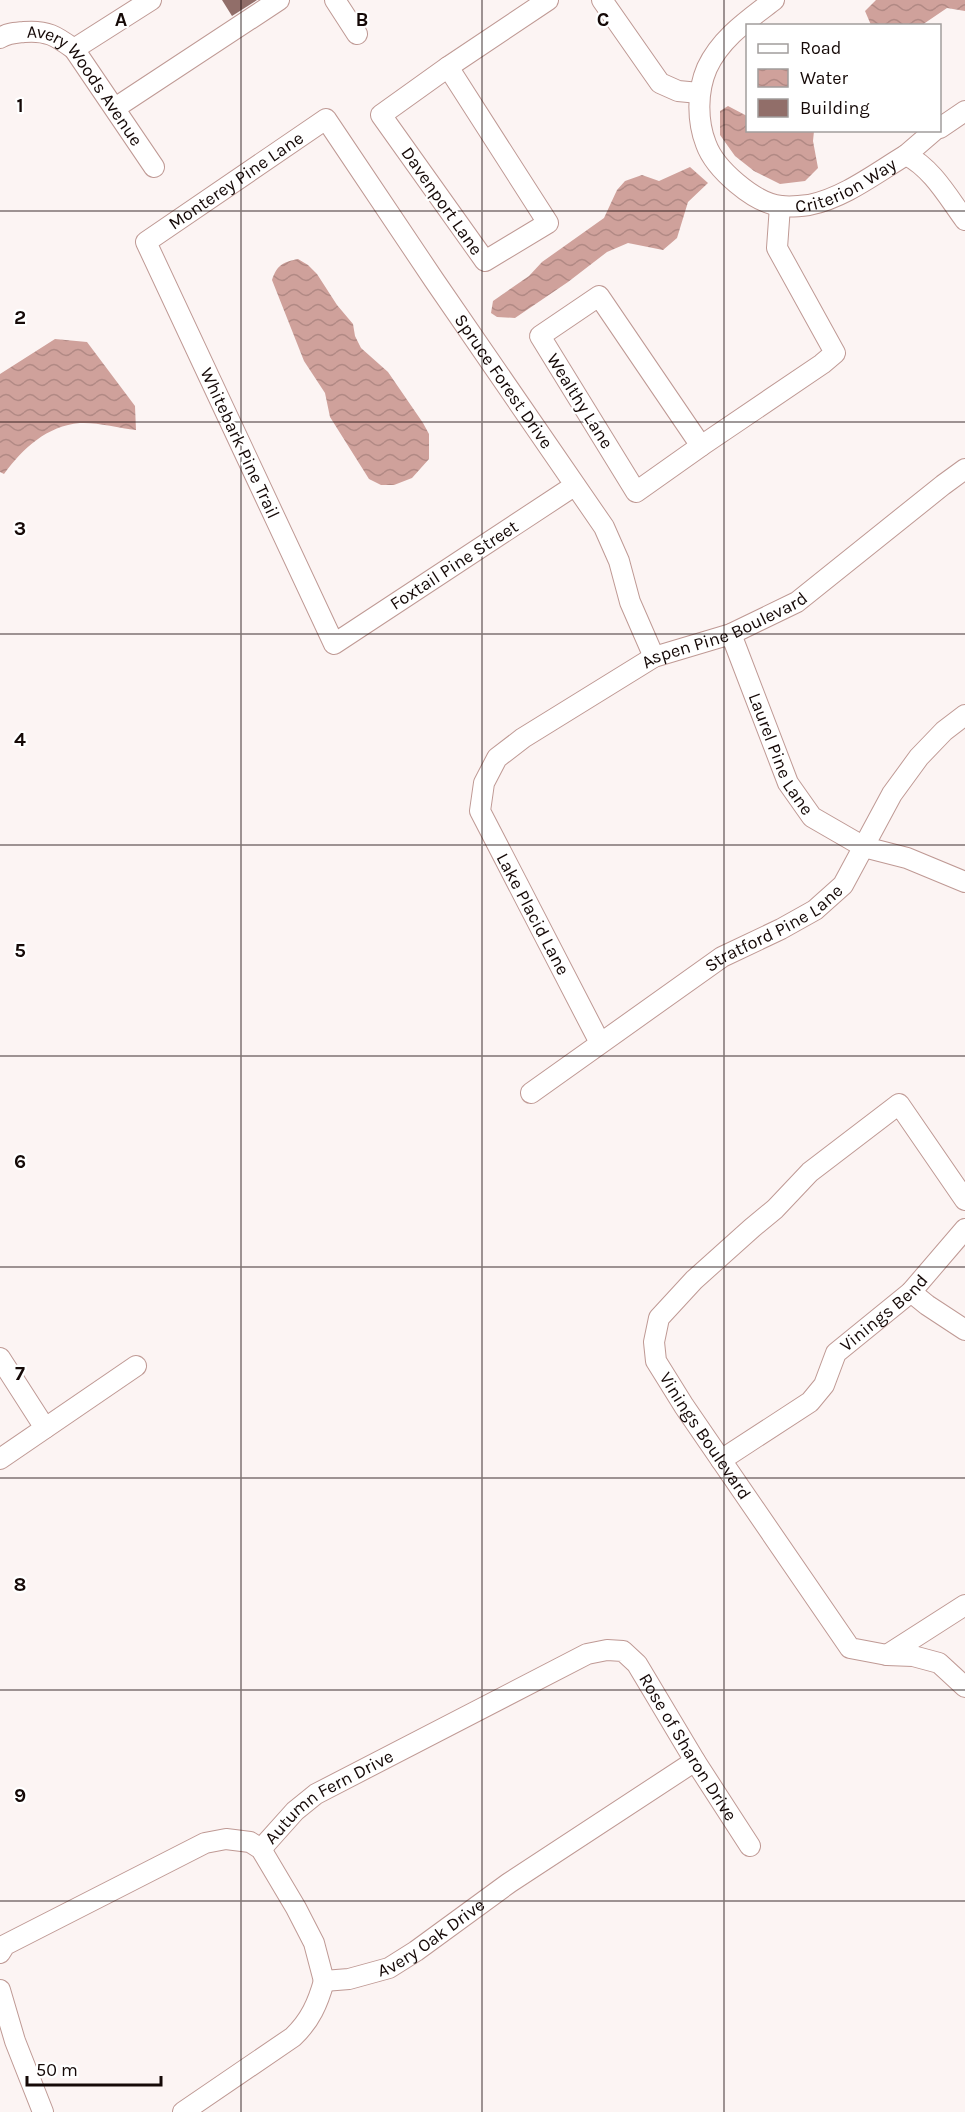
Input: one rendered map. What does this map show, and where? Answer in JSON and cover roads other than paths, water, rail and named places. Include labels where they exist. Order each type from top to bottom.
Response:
[{"type":"street","points":[[74,49],[152,0]]},
{"type":"street","points":[[116,108],[279,0]]},
{"type":"street","points":[[335,0],[357,34]]},
{"type":"street","name":"Davenport Lane","points":[[448,67],[548,223],[485,261],[381,115],[448,67],[548,0]]},
{"type":"street","points":[[602,0],[660,82],[678,91],[699,93]]},
{"type":"street","points":[[774,0],[735,31],[716,51],[706,70],[699,93],[701,125],[713,158],[749,194],[780,206]]},
{"type":"street","name":"Avery Woods Avenue","points":[[0,38],[8,33],[39,30],[56,36],[74,49],[116,108],[154,168]]},
{"type":"street","points":[[941,127],[965,111]]},
{"type":"street","name":"Monterey Pine Lane","points":[[146,242],[326,119]]},
{"type":"street","name":"Spruce Forest Drive","points":[[326,119],[604,527],[618,561],[630,602],[654,657]]},
{"type":"street","name":"Criterion Way","points":[[780,206],[809,205],[845,192],[906,155],[933,132]]},
{"type":"street","name":"Criterion Way","points":[[906,155],[916,160],[930,173],[965,220]]},
{"type":"street","name":"Wealthy Lane","points":[[701,446],[600,296],[540,336],[636,492],[835,353],[777,248],[780,206]]},
{"type":"street","name":"Whitebark Pine Trail","points":[[146,242],[334,644]]},
{"type":"street","name":"Aspen Pine Boulevard","points":[[484,783],[497,758],[524,738],[654,657],[731,634],[797,602],[933,492],[965,469]]},
{"type":"street","name":"Foxtail Pine Street","points":[[334,644],[574,486]]},
{"type":"street","name":"Laurel Pine Lane","points":[[731,634],[788,783],[812,817],[864,847],[907,858],[965,882]]},
{"type":"street","name":"Stratford Pine Lane","points":[[531,1093],[722,957],[815,910],[843,885],[892,794],[919,757],[944,731],[965,715]]},
{"type":"street","name":"Lake Placid Lane","points":[[484,783],[480,811],[600,1043]]},
{"type":"street","name":"Vinings Boulevard","points":[[965,1200],[899,1104],[810,1172],[775,1209],[694,1280],[659,1318],[654,1341],[656,1361],[850,1648],[887,1655],[913,1656],[939,1663],[965,1687]]},
{"type":"street","name":"Vinings Bend","points":[[721,1460],[810,1402],[824,1385],[836,1353],[911,1292],[965,1229]]},
{"type":"street","points":[[911,1292],[965,1330]]},
{"type":"street","points":[[0,1358],[45,1428]]},
{"type":"street","points":[[0,1459],[136,1366]]},
{"type":"street","points":[[887,1655],[965,1605]]},
{"type":"street","name":"Autumn Fern Drive","points":[[3,1949],[205,1843],[226,1839],[250,1842],[261,1849],[295,1811],[316,1794],[587,1654],[607,1650],[623,1651]]},
{"type":"street","name":"Rose of Sharon Drive","points":[[623,1651],[637,1664],[695,1761],[750,1846]]},
{"type":"street","name":"Avery Oak Drive","points":[[324,1981],[349,1979],[389,1968],[416,1952],[509,1883],[695,1761]]},
{"type":"street","points":[[183,2112],[293,2037],[305,2026],[318,2004],[324,1981],[314,1943],[261,1849]]},
{"type":"street","points":[[0,1990],[15,2041],[43,2112]]},
{"type":"water","points":[[876,0],[965,0],[965,11],[947,8],[923,24],[871,24],[865,11]]},
{"type":"water","points":[[728,106],[746,115],[746,132],[814,132],[813,141],[818,168],[805,181],[780,184],[754,171],[735,156],[720,135],[720,111]]},
{"type":"water","points":[[690,167],[708,183],[688,202],[677,238],[663,250],[628,243],[607,252],[515,318],[497,317],[491,313],[493,301],[529,276],[542,262],[604,218],[617,190],[625,181],[642,175],[659,181]]},
{"type":"water","points":[[298,259],[317,274],[337,305],[353,324],[355,336],[361,348],[388,372],[429,434],[429,459],[412,478],[394,485],[381,485],[369,479],[330,417],[325,393],[304,361],[272,280],[281,265]]},
{"type":"water","points":[[55,339],[87,342],[135,406],[136,430],[100,424],[68,425],[37,440],[19,455],[4,474],[0,472],[0,374]]}]
